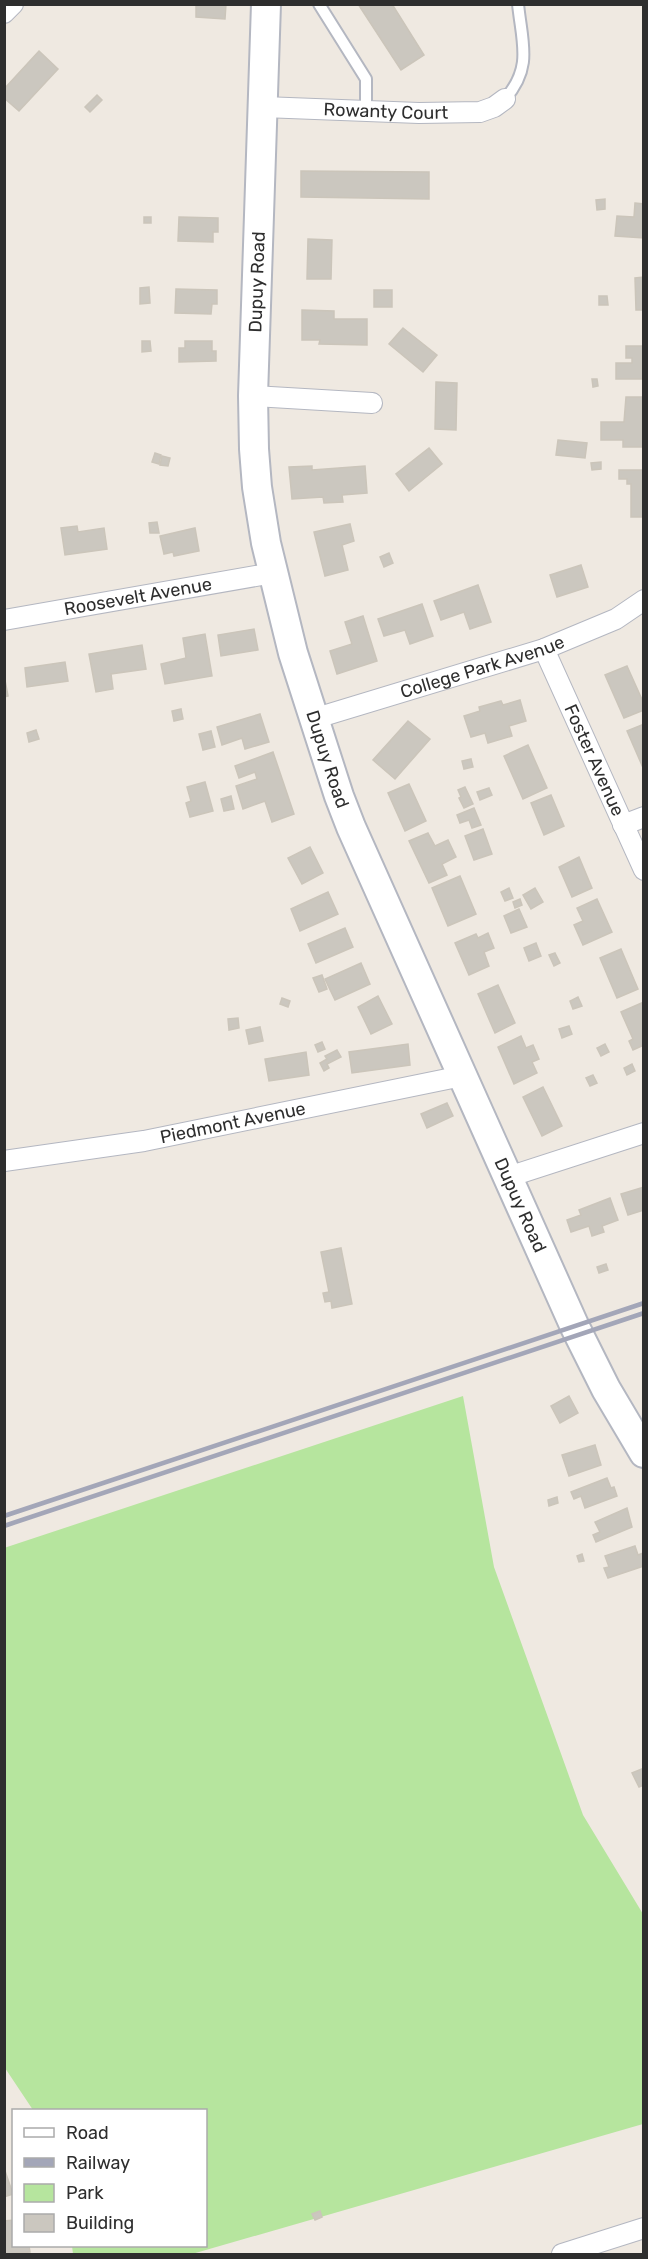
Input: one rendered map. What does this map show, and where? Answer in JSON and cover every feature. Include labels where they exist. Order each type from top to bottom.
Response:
[{"type":"street","points":[[4,13],[13,4]]},
{"type":"street","name":"Dupuy Road","points":[[266,4],[253,396],[254,449],[257,487],[273,573],[293,652],[313,719],[351,827],[573,1326],[606,1389],[644,1453]]},
{"type":"street","name":"Rowanty Court","points":[[262,107],[419,113],[480,111],[494,107],[506,99]]},
{"type":"street","points":[[253,396],[372,403]]},
{"type":"street","name":"Roosevelt Avenue","points":[[4,620],[273,573]]},
{"type":"street","name":"College Park Avenue","points":[[313,719],[544,649],[616,619],[644,600]]},
{"type":"street","name":"Foster Avenue","points":[[544,649],[644,870]]},
{"type":"street","points":[[623,825],[644,817]]},
{"type":"street","name":"Piedmont Avenue","points":[[4,1161],[144,1141],[462,1076]]},
{"type":"street","points":[[508,1177],[644,1132]]},
{"type":"street","points":[[562,2254],[644,2228]]},
{"type":"lane","points":[[319,4],[366,79],[366,111]]},
{"type":"lane","points":[[506,99],[522,75],[525,60],[518,4]]},
{"type":"green space","points":[[463,1396],[494,1567],[583,1815],[643,1914],[643,2124],[192,2254],[73,2254],[72,2247],[207,2247],[207,2109],[32,2109],[5,2068],[4,1548]]},
{"type":"building","points":[[196,4],[226,4],[225,19],[196,17]]},
{"type":"building","points":[[358,4],[392,4],[424,55],[401,70]]},
{"type":"building","points":[[39,51],[58,69],[19,111],[4,98],[4,89]]},
{"type":"building","points":[[97,95],[102,100],[90,112],[85,107]]},
{"type":"building","points":[[301,171],[429,172],[429,199],[301,197]]},
{"type":"building","points":[[605,199],[605,209],[597,210],[596,200]]},
{"type":"building","points":[[635,203],[644,204],[644,238],[615,236],[617,216],[634,217]]},
{"type":"building","points":[[144,217],[151,217],[151,223],[144,223]]},
{"type":"building","points":[[179,217],[218,218],[218,232],[213,232],[213,242],[178,241]]},
{"type":"building","points":[[308,239],[332,240],[331,279],[307,279]]},
{"type":"building","points":[[644,277],[644,310],[636,310],[635,278]]},
{"type":"building","points":[[149,287],[150,303],[140,304],[140,288]]},
{"type":"building","points":[[176,289],[217,290],[217,304],[212,304],[211,314],[175,313]]},
{"type":"building","points":[[374,290],[392,290],[392,307],[374,307]]},
{"type":"building","points":[[599,296],[607,296],[608,305],[599,305]]},
{"type":"building","points":[[302,310],[334,311],[334,319],[367,319],[367,345],[319,344],[320,340],[302,340]]},
{"type":"building","points":[[403,328],[437,355],[423,372],[389,344]]},
{"type":"building","points":[[142,341],[150,341],[151,351],[142,352]]},
{"type":"building","points":[[185,341],[212,341],[212,351],[216,351],[216,361],[179,362],[179,348],[185,348]]},
{"type":"building","points":[[626,346],[644,346],[644,379],[616,379],[616,363],[632,363],[632,358],[626,358]]},
{"type":"building","points":[[592,379],[597,379],[598,386],[593,387]]},
{"type":"building","points":[[436,382],[457,383],[456,430],[435,429]]},
{"type":"building","points":[[626,397],[644,397],[644,447],[623,447],[623,440],[601,440],[601,422],[624,422]]},
{"type":"building","points":[[558,440],[587,443],[585,458],[556,455]]},
{"type":"building","points":[[429,448],[442,464],[409,491],[396,474]]},
{"type":"building","points":[[155,453],[161,455],[159,464],[152,462]]},
{"type":"building","points":[[162,456],[170,458],[168,466],[160,465]]},
{"type":"building","points":[[601,462],[601,469],[592,470],[591,463]]},
{"type":"building","points":[[312,466],[312,470],[365,466],[367,493],[342,495],[343,502],[324,503],[323,497],[292,499],[289,467]]},
{"type":"building","points":[[619,470],[644,470],[644,517],[631,517],[631,484],[627,484],[627,479],[619,479]]},
{"type":"building","points":[[157,522],[159,533],[150,533],[149,523]]},
{"type":"building","points":[[350,524],[354,541],[342,545],[348,570],[325,576],[314,532]]},
{"type":"building","points":[[77,526],[78,532],[104,528],[107,549],[65,555],[61,528]]},
{"type":"building","points":[[195,528],[199,551],[174,556],[173,552],[164,554],[160,536]]},
{"type":"building","points":[[389,553],[393,563],[384,567],[380,557]]},
{"type":"building","points":[[581,565],[588,587],[557,597],[550,575]]},
{"type":"building","points":[[478,585],[491,622],[470,629],[464,612],[441,620],[434,601]]},
{"type":"building","points":[[422,604],[433,636],[410,644],[405,630],[384,636],[378,619]]},
{"type":"building","points":[[363,616],[377,661],[337,674],[330,651],[352,644],[345,622]]},
{"type":"building","points":[[254,629],[258,650],[221,656],[218,635]]},
{"type":"building","points":[[205,634],[212,676],[165,684],[161,664],[186,658],[183,638]]},
{"type":"building","points":[[142,645],[146,669],[111,674],[113,689],[96,692],[89,654]]},
{"type":"building","points":[[65,662],[68,681],[27,687],[25,668]]},
{"type":"building","points":[[627,666],[644,704],[644,710],[624,718],[605,675]]},
{"type":"building","points":[[4,675],[8,696],[4,697]]},
{"type":"building","points":[[520,700],[526,721],[509,726],[512,736],[488,743],[485,733],[471,737],[464,716],[480,711],[479,707],[501,701],[503,705]]},
{"type":"building","points":[[181,709],[183,719],[174,721],[172,711]]},
{"type":"building","points":[[260,714],[269,742],[245,749],[242,738],[222,745],[217,727]]},
{"type":"building","points":[[408,721],[430,739],[395,779],[373,760]]},
{"type":"building","points":[[644,724],[644,770],[627,731]]},
{"type":"building","points":[[36,730],[39,739],[29,742],[27,733]]},
{"type":"building","points":[[211,731],[215,747],[203,750],[199,734]]},
{"type":"building","points":[[528,745],[547,788],[523,799],[504,756]]},
{"type":"building","points":[[273,752],[294,814],[272,822],[265,801],[243,809],[236,786],[257,779],[255,772],[239,778],[235,766]]},
{"type":"building","points":[[471,759],[473,767],[464,769],[462,761]]},
{"type":"building","points":[[205,782],[213,811],[190,817],[186,803],[191,801],[187,787]]},
{"type":"building","points":[[409,784],[426,821],[405,831],[388,793]]},
{"type":"building","points":[[465,787],[473,804],[464,808],[458,790]]},
{"type":"building","points":[[489,788],[492,795],[480,800],[477,792]]},
{"type":"building","points":[[551,795],[564,826],[544,835],[531,803]]},
{"type":"building","points":[[231,796],[234,809],[224,811],[221,799]]},
{"type":"building","points":[[474,808],[481,825],[472,828],[469,820],[460,823],[457,815]]},
{"type":"building","points":[[483,829],[492,854],[474,860],[465,836]]},
{"type":"building","points":[[428,833],[435,846],[448,840],[456,857],[442,864],[447,875],[429,883],[409,841]]},
{"type":"building","points":[[310,847],[323,873],[302,884],[288,858]]},
{"type":"building","points":[[579,857],[592,888],[572,897],[559,867]]},
{"type":"building","points":[[460,876],[476,914],[448,926],[432,888]]},
{"type":"building","points":[[509,888],[513,898],[505,901],[501,892]]},
{"type":"building","points":[[535,888],[543,902],[531,909],[523,895]]},
{"type":"building","points":[[328,892],[338,914],[300,931],[291,909]]},
{"type":"building","points":[[520,899],[522,905],[515,908],[513,902]]},
{"type":"building","points":[[597,899],[612,932],[583,945],[574,925],[583,921],[577,908]]},
{"type":"building","points":[[519,909],[527,927],[511,933],[504,916]]},
{"type":"building","points":[[345,928],[353,947],[316,963],[308,944]]},
{"type":"building","points":[[488,933],[494,948],[484,952],[489,966],[469,975],[455,943],[476,934],[478,938]]},
{"type":"building","points":[[536,943],[541,956],[529,961],[524,948]]},
{"type":"building","points":[[621,949],[638,989],[617,998],[600,958]]},
{"type":"building","points":[[555,953],[560,963],[554,966],[549,955]]},
{"type":"building","points":[[361,963],[370,984],[335,1000],[325,979]]},
{"type":"building","points":[[322,975],[327,989],[319,992],[313,978]]},
{"type":"building","points":[[498,985],[515,1023],[495,1033],[478,994]]},
{"type":"building","points":[[378,996],[392,1024],[371,1034],[358,1007]]},
{"type":"building","points":[[578,997],[582,1006],[573,1009],[570,1001]]},
{"type":"building","points":[[282,998],[290,1001],[288,1007],[280,1004]]},
{"type":"building","points":[[644,1002],[644,1045],[633,1050],[629,1041],[633,1039],[621,1012]]},
{"type":"building","points":[[238,1018],[239,1028],[229,1030],[228,1019]]},
{"type":"building","points":[[569,1026],[572,1034],[562,1038],[559,1029]]},
{"type":"building","points":[[260,1027],[263,1041],[249,1044],[246,1030]]},
{"type":"building","points":[[521,1036],[526,1048],[533,1045],[539,1059],[532,1062],[537,1073],[514,1084],[498,1047]]},
{"type":"building","points":[[322,1042],[325,1049],[318,1052],[315,1045]]},
{"type":"building","points":[[408,1044],[410,1065],[352,1073],[349,1052]]},
{"type":"building","points":[[605,1044],[609,1052],[601,1056],[597,1048]]},
{"type":"building","points":[[337,1050],[341,1057],[327,1064],[329,1068],[324,1071],[320,1063],[327,1059],[325,1056]]},
{"type":"building","points":[[306,1052],[309,1075],[269,1081],[265,1059]]},
{"type":"building","points":[[632,1064],[635,1071],[627,1075],[624,1068]]},
{"type":"building","points":[[593,1075],[597,1083],[590,1086],[586,1078]]},
{"type":"building","points":[[543,1087],[562,1126],[542,1136],[523,1097]]},
{"type":"building","points":[[447,1103],[453,1116],[427,1128],[421,1114]]},
{"type":"building","points":[[644,1187],[644,1210],[628,1215],[621,1194]]},
{"type":"building","points":[[610,1198],[618,1220],[602,1226],[604,1232],[592,1236],[589,1226],[571,1232],[567,1220],[581,1215],[579,1210]]},
{"type":"building","points":[[341,1248],[352,1304],[332,1308],[331,1301],[325,1302],[323,1293],[329,1292],[321,1252]]},
{"type":"building","points":[[606,1264],[608,1270],[599,1273],[597,1267]]},
{"type":"building","points":[[569,1396],[578,1413],[560,1423],[551,1406]]},
{"type":"building","points":[[595,1445],[601,1465],[569,1476],[562,1455]]},
{"type":"building","points":[[607,1478],[617,1496],[585,1508],[581,1496],[574,1499],[571,1492]]},
{"type":"building","points":[[557,1497],[558,1503],[549,1506],[548,1500]]},
{"type":"building","points":[[627,1508],[632,1527],[596,1542],[593,1535],[600,1532],[595,1522]]},
{"type":"building","points":[[635,1546],[638,1555],[643,1553],[644,1566],[608,1578],[604,1568],[609,1567],[605,1556]]},
{"type":"building","points":[[582,1554],[584,1561],[579,1562],[577,1556]]},
{"type":"building","points":[[644,1768],[644,1785],[639,1787],[632,1773]]},
{"type":"building","points":[[4,2168],[12,2194],[4,2197]]},
{"type":"building","points":[[320,2211],[322,2217],[315,2220],[312,2214]]},
{"type":"building","points":[[12,2220],[12,2247],[29,2247],[30,2252],[5,2254],[4,2221]]},
{"type":"railway","points":[[4,1516],[644,1303]]},
{"type":"railway","points":[[4,1526],[644,1313]]}]
